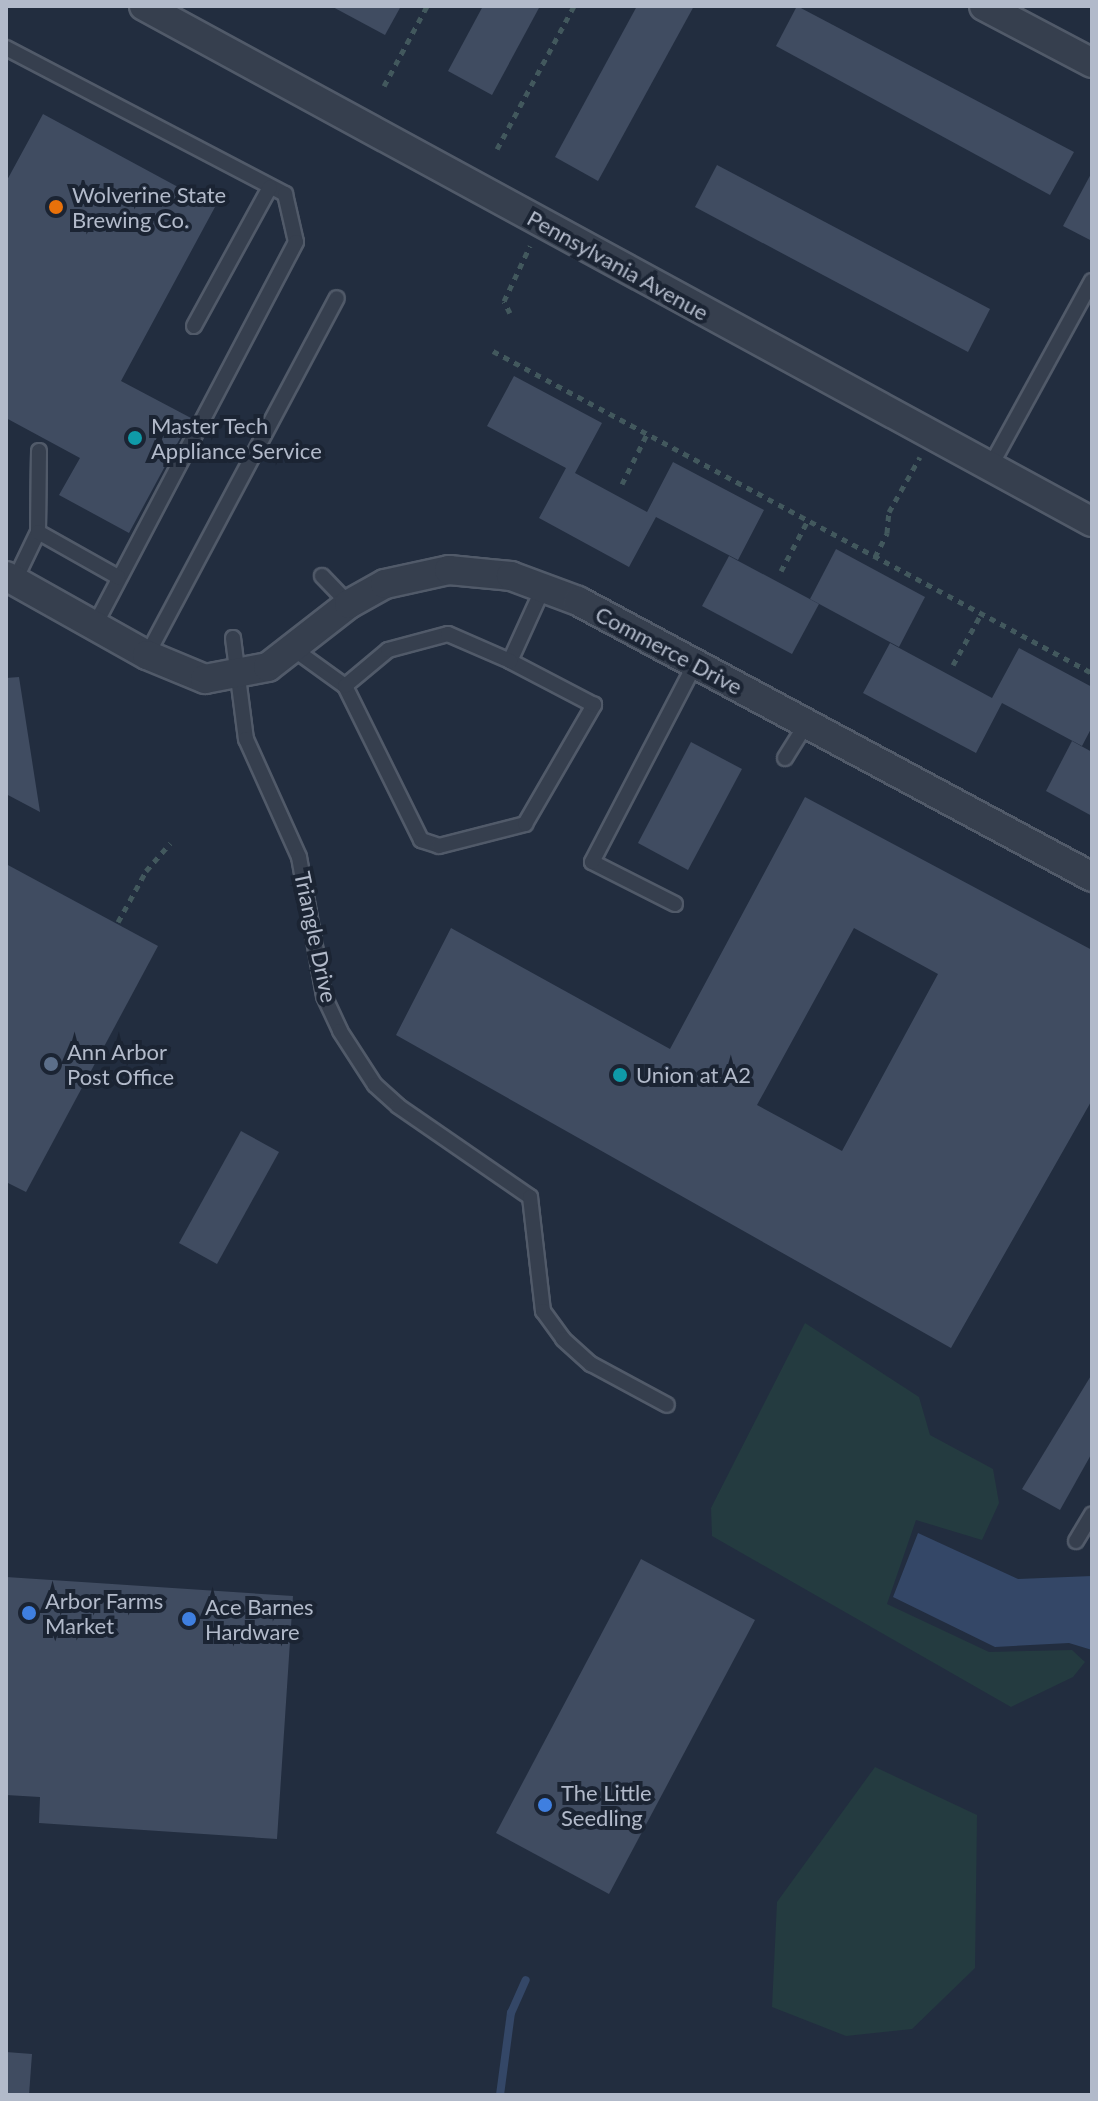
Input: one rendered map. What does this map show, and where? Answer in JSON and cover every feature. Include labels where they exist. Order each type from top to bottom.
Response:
[{"type":"street","name":"Pennsylvania Avenue","points":[[144,6],[930,438],[1092,522]]},
{"type":"street","points":[[984,6],[1092,63]]},
{"type":"street","name":"Commerce Drive","points":[[237,677],[268,667],[295,650],[349,604],[385,584],[423,572],[482,571],[544,586],[1092,877]]},
{"type":"street","points":[[10,578],[147,655],[205,679],[237,677]]},
{"type":"lane","points":[[6,48],[285,194],[296,242],[94,627]]},
{"type":"lane","points":[[194,326],[270,187]]},
{"type":"lane","points":[[990,467],[1092,281]]},
{"type":"lane","points":[[147,655],[337,298]]},
{"type":"lane","points":[[10,578],[38,532],[39,451]]},
{"type":"lane","points":[[38,532],[118,577]]},
{"type":"lane","points":[[322,576],[349,604]]},
{"type":"lane","points":[[510,661],[544,586]]},
{"type":"lane","points":[[295,650],[345,686],[421,840],[439,846],[525,824],[594,705],[510,661],[448,634],[388,650],[345,686]]},
{"type":"lane","name":"Triangle Drive","points":[[233,638],[246,739],[299,857],[324,996],[340,1031],[375,1085],[398,1106],[530,1197],[543,1311],[591,1364],[667,1405]]},
{"type":"lane","points":[[675,904],[592,862],[695,664]]},
{"type":"lane","points":[[785,758],[806,724]]},
{"type":"lane","points":[[1076,1541],[1092,1514]]},
{"type":"path","points":[[384,86],[427,6]]},
{"type":"path","points":[[497,149],[574,6]]},
{"type":"path","points":[[510,313],[504,301],[522,259]]},
{"type":"path","points":[[493,351],[1071,665],[1092,673]]},
{"type":"path","points":[[622,484],[647,434]]},
{"type":"path","points":[[875,557],[887,533],[889,512],[912,471]]},
{"type":"path","points":[[781,571],[808,520]]},
{"type":"path","points":[[953,665],[981,614]]},
{"type":"path","points":[[118,922],[146,871],[170,843]]},
{"type":"green space","points":[[805,1323],[919,1397],[930,1435],[993,1469],[999,1503],[982,1540],[916,1520],[887,1604],[989,1652],[1072,1650],[1085,1662],[1073,1677],[1011,1707],[712,1536],[711,1508]]},
{"type":"green space","points":[[875,1767],[977,1815],[975,1968],[912,2029],[846,2036],[772,2007],[777,1902]]},
{"type":"water","points":[[918,1533],[1018,1579],[1092,1576],[1092,1650],[1069,1643],[995,1647],[893,1597]]},
{"type":"building","points":[[331,6],[401,6],[385,35]]},
{"type":"building","points":[[483,6],[540,6],[492,95],[448,71]]},
{"type":"building","points":[[637,6],[694,6],[598,181],[555,157]]},
{"type":"building","points":[[797,6],[1074,152],[1050,195],[776,46]]},
{"type":"building","points":[[43,114],[215,207],[121,381],[191,418],[129,533],[59,495],[80,458],[6,418],[6,182]]},
{"type":"building","points":[[717,165],[990,309],[968,352],[695,207]]},
{"type":"building","points":[[1092,172],[1092,241],[1063,226]]},
{"type":"building","points":[[514,376],[602,423],[575,473],[647,512],[673,462],[764,510],[738,560],[656,517],[629,567],[539,518],[566,468],[487,426]]},
{"type":"building","points":[[836,549],[925,597],[899,647],[810,599]]},
{"type":"building","points":[[729,556],[819,604],[792,654],[702,606]]},
{"type":"building","points":[[890,643],[992,698],[1019,648],[1092,687],[1092,727],[1082,746],[1002,703],[976,753],[863,693]]},
{"type":"building","points":[[19,677],[40,812],[6,794],[6,678]]},
{"type":"building","points":[[1072,741],[1092,752],[1092,816],[1046,791]]},
{"type":"building","points":[[691,742],[742,769],[688,870],[638,843]]},
{"type":"building","name":"Union at A2","points":[[805,797],[1092,950],[1092,1100],[951,1348],[396,1035],[451,928],[670,1049]],"holes":[[[854,928],[938,974],[842,1151],[757,1105]]]},
{"type":"building","name":"Ann Arbor Post Office","points":[[6,864],[158,946],[26,1192],[6,1182]]},
{"type":"building","points":[[241,1131],[279,1152],[217,1264],[179,1243]]},
{"type":"building","points":[[1092,1374],[1092,1453],[1060,1510],[1022,1489]]},
{"type":"building","points":[[641,1559],[755,1620],[609,1894],[496,1833]]},
{"type":"building","points":[[6,1577],[293,1596],[277,1839],[39,1823],[40,1797],[6,1795]]},
{"type":"building","points":[[6,2052],[32,2054],[29,2095],[6,2095]]},
{"type":"waterway","points":[[500,2095],[511,2013],[526,1980]]},
{"type":"place","name":"Wolverine State Brewing Co.","points":[[56,207]]},
{"type":"place","name":"Master Tech Appliance Service","points":[[135,438]]},
{"type":"place","name":"Ann Arbor Post Office","points":[[51,1064]]},
{"type":"place","name":"Union at A2","points":[[620,1075]]},
{"type":"place","name":"Arbor Farms Market","points":[[29,1613]]},
{"type":"place","name":"Ace Barnes Hardware","points":[[189,1619]]},
{"type":"place","name":"The Little Seedling","points":[[545,1805]]}]
